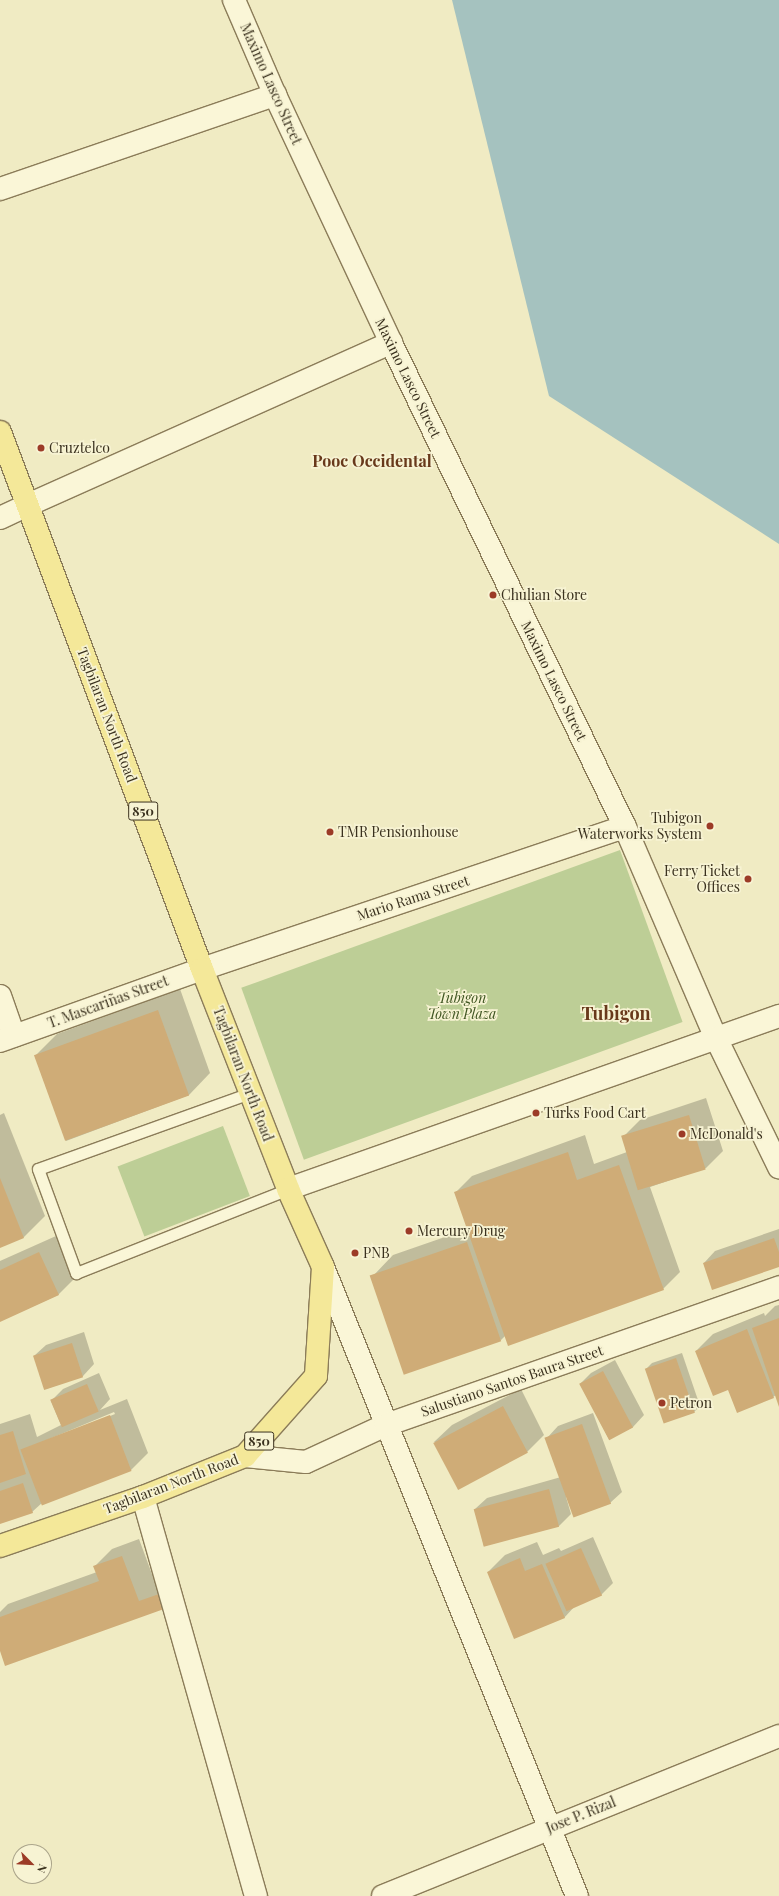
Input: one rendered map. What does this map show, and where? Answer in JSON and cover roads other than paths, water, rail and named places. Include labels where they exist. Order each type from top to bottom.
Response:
[{"type":"main road","name":"Tagbilaran North Road","points":[[0,432],[202,969],[288,1189],[323,1268],[316,1376],[245,1456],[143,1497],[0,1546]]},
{"type":"street","name":"Maximo Lasco Street","points":[[234,0],[275,96],[391,343],[625,827],[716,1038],[779,1167]]},
{"type":"street","points":[[0,189],[275,96]]},
{"type":"street","points":[[0,518],[391,343]]},
{"type":"street","name":"Mario Rama Street","points":[[202,969],[625,827]]},
{"type":"street","name":"T. Mascariñas Street","points":[[0,996],[7,1038],[202,969]]},
{"type":"street","points":[[288,1189],[779,1016]]},
{"type":"street","points":[[323,1268],[577,1896]]},
{"type":"street","name":"Salustiano Santos Baura Street","points":[[245,1456],[306,1462],[386,1425],[779,1287]]},
{"type":"street","points":[[143,1497],[256,1896]]},
{"type":"street","name":"Jose P. Rizal","points":[[383,1896],[779,1736]]},
{"type":"lane","points":[[250,1093],[38,1169],[76,1272],[288,1189]]},
{"type":"water","points":[[452,0],[779,0],[779,544],[549,396]]},
{"type":"place","name":"Cruztelco","points":[[41,448]]},
{"type":"place","name":"Chulian Store","points":[[493,595]]},
{"type":"place","name":"Tubigon Waterworks System","points":[[710,826]]},
{"type":"place","name":"TMR Pensionhouse","points":[[330,832]]},
{"type":"place","name":"Ferry Ticket Offices","points":[[748,879]]},
{"type":"place","name":"Turks Food Cart","points":[[536,1113]]},
{"type":"place","name":"McDonald's","points":[[682,1134]]},
{"type":"place","name":"Mercury Drug","points":[[409,1231]]},
{"type":"place","name":"PNB","points":[[355,1253]]},
{"type":"place","name":"Petron","points":[[662,1403]]},
{"type":"district","name":"Pooc Occidental","points":[[372,461]]},
{"type":"district","name":"Tubigon","points":[[616,1013]]},
{"type":"park label","name":"Tubigon Town Plaza","points":[[462,1006]]}]
